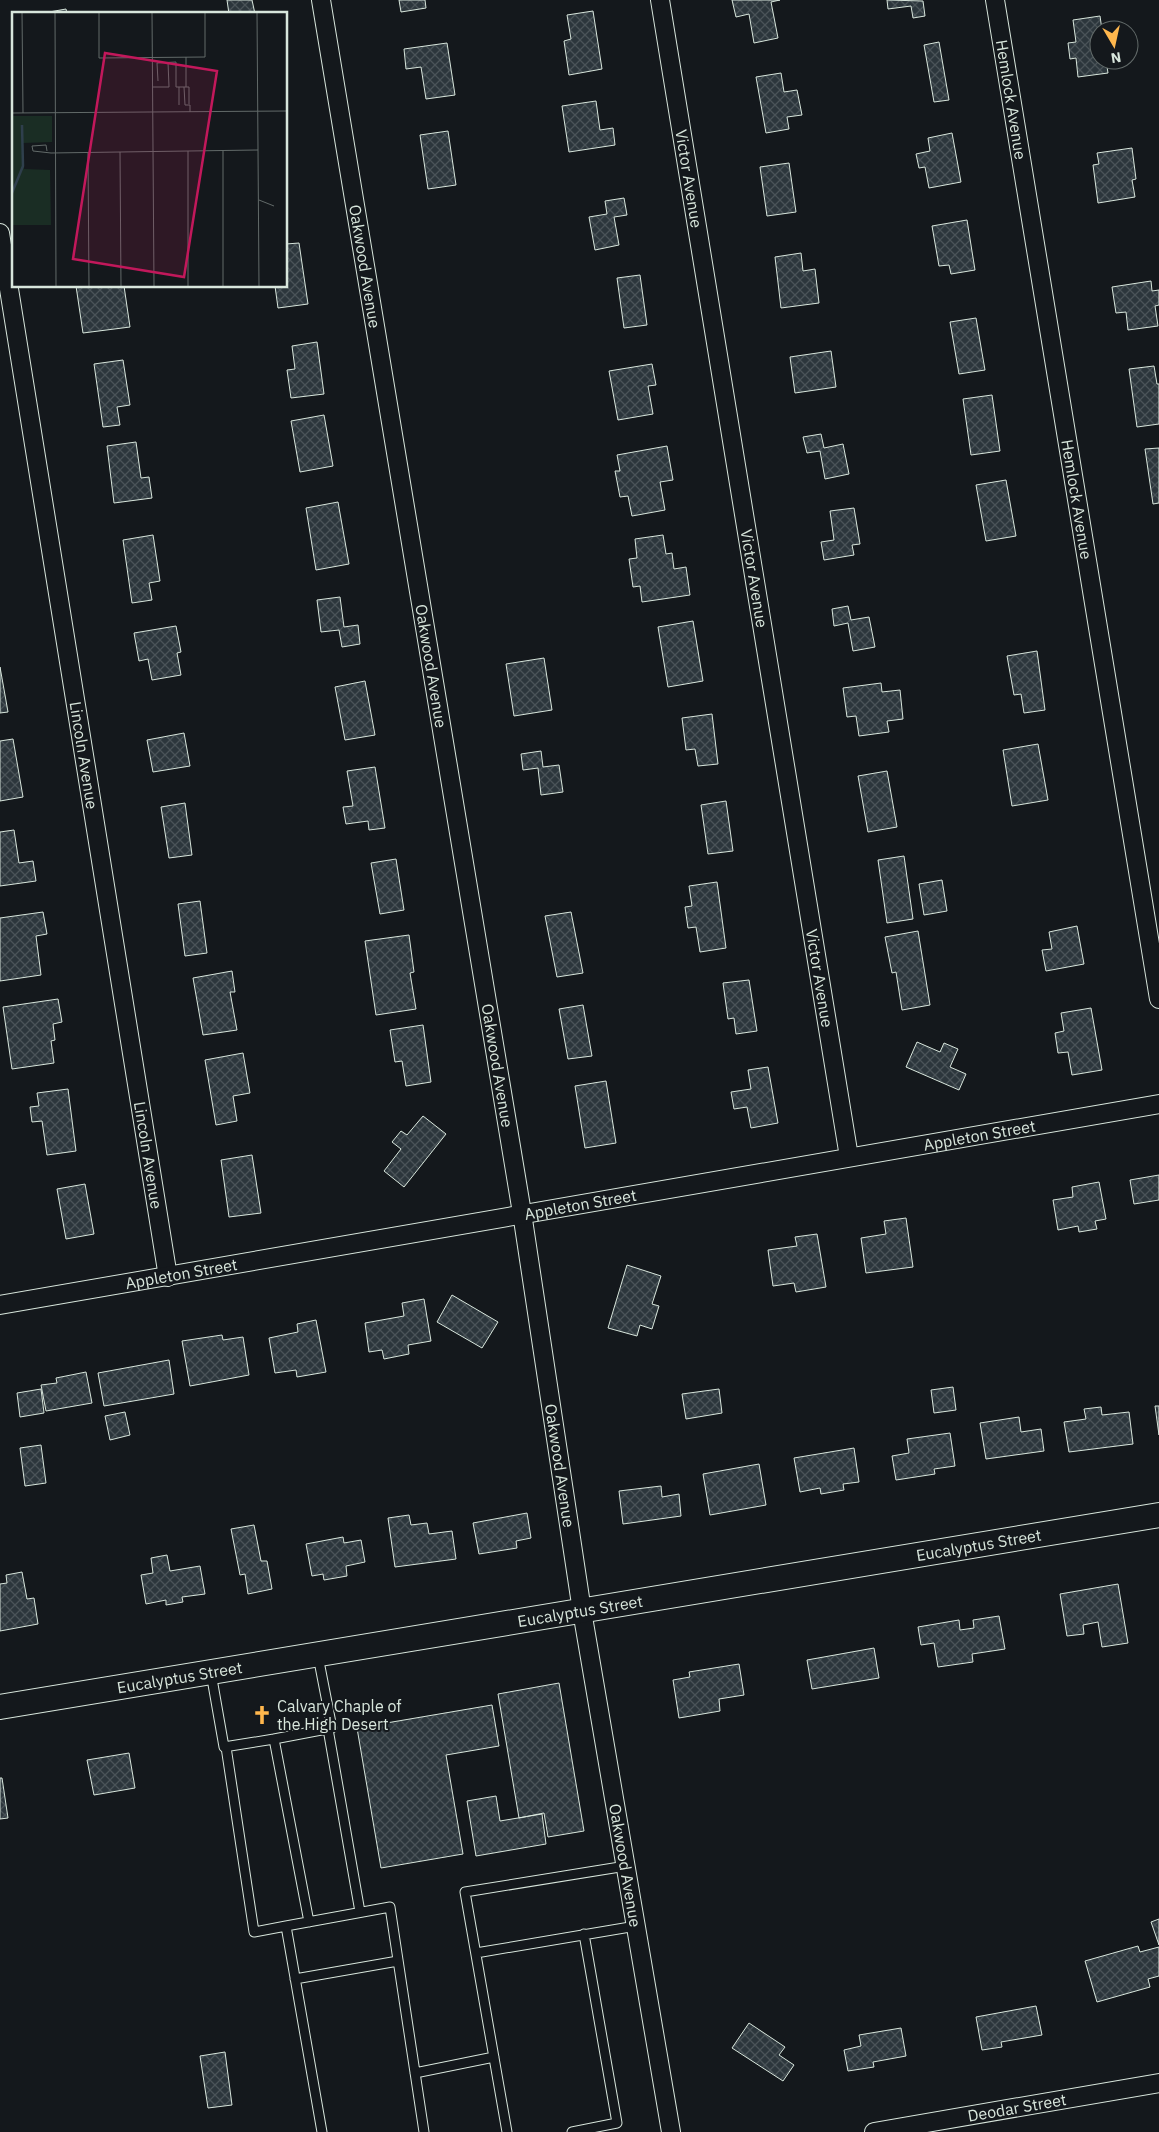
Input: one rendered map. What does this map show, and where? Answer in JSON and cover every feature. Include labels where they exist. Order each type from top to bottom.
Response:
[{"type":"main road","name":"Eucalyptus Street","points":[[0,1707],[1159,1515]]},
{"type":"street","name":"Oakwood Avenue","points":[[321,0],[522,1213],[582,1611],[671,2132]]},
{"type":"street","name":"Victor Avenue","points":[[660,0],[849,1157]]},
{"type":"street","name":"Hemlock Avenue","points":[[995,0],[1159,999]]},
{"type":"street","name":"Lincoln Avenue","points":[[0,233],[168,1277]]},
{"type":"street","name":"Appleton Street","points":[[0,1305],[1159,1104]]},
{"type":"street","name":"Deodar Street","points":[[874,2132],[1159,2084]]},
{"type":"lane","points":[[226,1747],[332,1728],[317,1654]]},
{"type":"lane","points":[[211,1672],[224,1747],[226,1747],[254,1932],[390,1907],[424,2132]]},
{"type":"lane","points":[[328,1729],[360,1912]]},
{"type":"lane","points":[[274,1739],[309,1922]]},
{"type":"lane","points":[[507,2132],[465,1892],[626,1866]]},
{"type":"lane","points":[[286,1926],[322,2132]]},
{"type":"lane","points":[[476,1953],[636,1926]]},
{"type":"lane","points":[[572,2132],[617,2123],[584,1934]]},
{"type":"lane","points":[[295,1979],[398,1961]]},
{"type":"lane","points":[[415,2073],[494,2057]]},
{"type":"building","points":[[227,0],[252,0],[255,12],[229,12]]},
{"type":"building","points":[[399,0],[425,0],[426,8],[401,12]]},
{"type":"building","points":[[732,0],[780,0],[771,2],[778,38],[754,43],[749,14],[736,17]]},
{"type":"building","points":[[887,0],[923,1],[925,16],[913,18],[911,6],[888,9]]},
{"type":"building","points":[[66,9],[67,12],[49,12]]},
{"type":"building","points":[[593,11],[602,69],[569,75],[564,41],[571,39],[567,15]]},
{"type":"building","points":[[1100,16],[1101,20],[1089,20],[1089,70],[1108,70],[1108,73],[1078,77],[1076,58],[1070,59],[1068,43],[1076,42],[1073,20]]},
{"type":"building","points":[[939,42],[949,100],[934,102],[924,45]]},
{"type":"building","points":[[447,43],[455,95],[426,99],[421,67],[406,69],[404,49]]},
{"type":"building","points":[[781,73],[784,92],[797,90],[802,115],[787,117],[789,129],[766,133],[756,77]]},
{"type":"building","points":[[596,101],[600,130],[613,128],[615,145],[569,152],[562,106]]},
{"type":"building","points":[[448,131],[456,185],[428,189],[420,135]]},
{"type":"building","points":[[952,133],[961,182],[929,188],[925,167],[919,168],[916,154],[930,151],[928,138]]},
{"type":"building","points":[[1132,148],[1136,179],[1132,180],[1135,197],[1098,203],[1093,165],[1099,164],[1097,153]]},
{"type":"building","points":[[789,163],[796,212],[767,216],[760,167]]},
{"type":"building","points":[[624,198],[627,215],[614,217],[619,245],[595,250],[589,217],[607,214],[605,201]]},
{"type":"building","points":[[967,220],[975,270],[951,274],[949,265],[939,266],[932,226]]},
{"type":"building","points":[[299,243],[308,304],[278,308],[275,288],[288,288],[288,244]]},
{"type":"building","points":[[801,253],[803,271],[815,269],[819,303],[781,308],[775,257]]},
{"type":"building","points":[[640,275],[647,325],[624,328],[617,278]]},
{"type":"building","points":[[1151,281],[1152,291],[1159,290],[1159,305],[1155,306],[1158,326],[1128,330],[1126,312],[1116,313],[1112,287]]},
{"type":"building","points":[[76,288],[124,288],[130,327],[83,333]]},
{"type":"building","points":[[976,318],[985,370],[959,374],[950,322]]},
{"type":"building","points":[[317,342],[324,394],[291,398],[287,370],[295,369],[292,346]]},
{"type":"building","points":[[831,351],[836,387],[795,393],[790,357]]},
{"type":"building","points":[[123,360],[130,405],[117,407],[120,425],[103,427],[94,364]]},
{"type":"building","points":[[652,364],[656,385],[648,386],[653,414],[618,420],[609,371]]},
{"type":"building","points":[[1154,366],[1157,384],[1159,384],[1159,424],[1137,427],[1129,369]]},
{"type":"building","points":[[992,395],[1000,451],[971,455],[963,399]]},
{"type":"building","points":[[324,415],[333,466],[300,472],[291,421]]},
{"type":"building","points":[[821,434],[824,448],[843,444],[849,474],[825,479],[820,451],[807,453],[803,437]]},
{"type":"building","points":[[136,442],[141,478],[149,477],[152,498],[114,503],[107,446]]},
{"type":"building","points":[[667,446],[673,480],[660,482],[665,510],[632,516],[628,496],[620,497],[615,471],[620,471],[617,455]]},
{"type":"building","points":[[1159,448],[1159,503],[1153,504],[1145,449]]},
{"type":"building","points":[[1006,480],[1016,536],[986,541],[976,485]]},
{"type":"building","points":[[338,502],[349,564],[316,570],[306,508]]},
{"type":"building","points":[[854,508],[860,544],[852,545],[854,555],[824,560],[821,542],[834,540],[830,511]]},
{"type":"building","points":[[153,535],[160,581],[149,583],[152,600],[132,603],[123,540]]},
{"type":"building","points":[[663,535],[666,554],[672,553],[674,569],[686,567],[690,595],[642,602],[640,586],[633,587],[629,559],[637,558],[635,539]]},
{"type":"building","points":[[340,597],[344,627],[358,625],[360,644],[342,647],[339,630],[321,632],[317,600]]},
{"type":"building","points":[[848,606],[851,620],[869,617],[875,647],[853,651],[848,623],[834,626],[832,609]]},
{"type":"building","points":[[693,621],[703,681],[668,687],[658,627]]},
{"type":"building","points":[[176,626],[181,652],[177,653],[181,675],[152,680],[148,659],[139,661],[134,633]]},
{"type":"building","points":[[1037,651],[1045,710],[1024,713],[1021,694],[1014,695],[1007,656]]},
{"type":"building","points":[[544,658],[552,710],[514,716],[506,664]]},
{"type":"building","points":[[0,667],[8,712],[0,713]]},
{"type":"building","points":[[365,681],[375,735],[345,740],[335,687]]},
{"type":"building","points":[[881,683],[882,692],[900,690],[903,719],[887,721],[889,732],[859,736],[856,716],[847,717],[843,688]]},
{"type":"building","points":[[712,714],[718,764],[698,766],[695,749],[686,750],[682,718]]},
{"type":"building","points":[[184,733],[190,766],[153,772],[147,740]]},
{"type":"building","points":[[13,739],[23,797],[0,801],[0,741]]},
{"type":"building","points":[[1038,744],[1048,800],[1012,806],[1003,750]]},
{"type":"building","points":[[541,751],[543,767],[559,765],[563,792],[541,795],[538,768],[523,770],[521,754]]},
{"type":"building","points":[[375,767],[385,828],[369,830],[368,821],[346,824],[343,807],[353,806],[347,771]]},
{"type":"building","points":[[887,771],[897,827],[868,832],[858,776]]},
{"type":"building","points":[[726,801],[733,851],[708,854],[701,805]]},
{"type":"building","points":[[185,803],[192,855],[169,858],[161,807]]},
{"type":"building","points":[[14,830],[19,863],[33,861],[36,881],[0,886],[0,832]]},
{"type":"building","points":[[904,856],[913,919],[887,923],[878,860]]},
{"type":"building","points":[[396,859],[404,910],[380,914],[371,863]]},
{"type":"building","points":[[942,880],[947,911],[924,915],[919,884]]},
{"type":"building","points":[[717,882],[726,948],[700,952],[696,927],[688,928],[685,907],[692,906],[689,886]]},
{"type":"building","points":[[200,901],[207,953],[185,956],[178,904]]},
{"type":"building","points":[[43,912],[47,934],[36,936],[41,975],[0,981],[0,918]]},
{"type":"building","points":[[571,912],[583,973],[557,977],[545,916]]},
{"type":"building","points":[[1077,926],[1084,964],[1046,971],[1042,950],[1052,949],[1049,932]]},
{"type":"building","points":[[918,931],[930,1005],[902,1010],[896,972],[892,973],[885,937]]},
{"type":"building","points":[[409,935],[414,972],[410,973],[416,1009],[376,1015],[365,941]]},
{"type":"building","points":[[232,971],[235,992],[230,992],[237,1030],[203,1035],[193,978]]},
{"type":"building","points":[[749,980],[757,1031],[736,1034],[734,1018],[728,1019],[723,983]]},
{"type":"building","points":[[58,999],[62,1022],[53,1024],[55,1040],[51,1041],[54,1063],[12,1069],[3,1007]]},
{"type":"building","points":[[583,1005],[592,1056],[568,1059],[559,1009]]},
{"type":"building","points":[[1091,1008],[1102,1070],[1072,1075],[1068,1052],[1058,1053],[1055,1033],[1064,1031],[1061,1013]]},
{"type":"building","points":[[423,1025],[431,1082],[406,1086],[402,1061],[395,1062],[390,1030]]},
{"type":"building","points":[[917,1042],[940,1052],[944,1043],[958,1049],[950,1067],[966,1074],[959,1090],[906,1067]]},
{"type":"building","points":[[243,1053],[250,1093],[233,1096],[237,1121],[216,1125],[205,1060]]},
{"type":"building","points":[[768,1067],[778,1123],[751,1128],[747,1107],[734,1109],[731,1092],[751,1089],[748,1070]]},
{"type":"building","points":[[606,1081],[616,1143],[585,1148],[575,1086]]},
{"type":"building","points":[[68,1089],[76,1151],[47,1155],[42,1121],[32,1122],[30,1107],[39,1106],[37,1093]]},
{"type":"building","points":[[423,1116],[446,1134],[404,1187],[384,1171],[401,1149],[392,1142],[401,1131],[407,1135]]},
{"type":"building","points":[[252,1155],[261,1213],[229,1217],[221,1160]]},
{"type":"building","points":[[1159,1175],[1159,1200],[1134,1204],[1130,1180]]},
{"type":"building","points":[[1099,1182],[1106,1219],[1095,1221],[1097,1229],[1079,1232],[1078,1226],[1058,1230],[1053,1200],[1073,1197],[1072,1187]]},
{"type":"building","points":[[85,1184],[94,1234],[66,1239],[57,1189]]},
{"type":"building","points":[[906,1218],[913,1267],[866,1273],[861,1238],[886,1234],[884,1221]]},
{"type":"building","points":[[817,1234],[826,1287],[796,1292],[794,1283],[773,1286],[768,1250],[797,1246],[795,1237]]},
{"type":"building","points":[[627,1265],[661,1276],[652,1304],[659,1306],[652,1329],[640,1325],[637,1336],[608,1328]]},
{"type":"building","points":[[452,1295],[498,1322],[482,1348],[437,1322]]},
{"type":"building","points":[[424,1299],[431,1341],[408,1345],[409,1354],[384,1359],[382,1350],[369,1352],[365,1323],[404,1316],[402,1303]]},
{"type":"building","points":[[316,1320],[326,1372],[297,1377],[296,1370],[275,1373],[269,1338],[298,1332],[297,1324]]},
{"type":"building","points":[[222,1335],[223,1340],[243,1337],[249,1375],[190,1386],[182,1341]]},
{"type":"building","points":[[169,1360],[174,1394],[104,1406],[98,1373]]},
{"type":"building","points":[[86,1372],[92,1403],[46,1411],[41,1385],[57,1383],[56,1378]]},
{"type":"building","points":[[953,1387],[956,1410],[934,1413],[931,1390]]},
{"type":"building","points":[[41,1389],[44,1413],[20,1417],[17,1393]]},
{"type":"building","points":[[719,1389],[722,1413],[686,1419],[682,1394]]},
{"type":"building","points":[[1155,1406],[1159,1406],[1159,1435]]},
{"type":"building","points":[[1101,1407],[1102,1415],[1129,1412],[1133,1444],[1069,1452],[1064,1422],[1086,1419],[1084,1409]]},
{"type":"building","points":[[125,1412],[130,1435],[110,1440],[105,1416]]},
{"type":"building","points":[[1019,1417],[1021,1432],[1041,1429],[1044,1451],[986,1459],[980,1423]]},
{"type":"building","points":[[950,1433],[955,1466],[934,1469],[935,1474],[896,1480],[892,1456],[909,1453],[907,1439]]},
{"type":"building","points":[[41,1445],[46,1483],[25,1486],[20,1448]]},
{"type":"building","points":[[854,1448],[859,1482],[843,1484],[844,1490],[821,1494],[820,1488],[800,1492],[794,1458]]},
{"type":"building","points":[[759,1464],[766,1505],[710,1515],[703,1474]]},
{"type":"building","points":[[661,1486],[662,1497],[679,1494],[681,1516],[623,1524],[619,1491]]},
{"type":"building","points":[[527,1513],[531,1538],[516,1541],[517,1548],[479,1554],[473,1523]]},
{"type":"building","points":[[409,1515],[411,1525],[427,1523],[429,1534],[452,1531],[456,1559],[395,1567],[388,1518]]},
{"type":"building","points":[[254,1525],[261,1561],[267,1561],[272,1589],[248,1594],[245,1574],[240,1575],[231,1529]]},
{"type":"building","points":[[343,1537],[344,1543],[361,1540],[365,1562],[346,1566],[347,1576],[324,1580],[323,1574],[312,1576],[306,1544]]},
{"type":"building","points":[[167,1555],[170,1571],[200,1566],[205,1594],[182,1597],[183,1602],[166,1605],[166,1600],[146,1604],[141,1575],[153,1573],[151,1558]]},
{"type":"building","points":[[22,1572],[27,1599],[34,1598],[38,1624],[0,1631],[0,1584],[7,1583],[6,1575]]},
{"type":"building","points":[[1118,1584],[1128,1643],[1102,1647],[1098,1622],[1083,1625],[1084,1634],[1067,1636],[1060,1594]]},
{"type":"building","points":[[999,1616],[1005,1649],[972,1654],[973,1662],[938,1667],[934,1643],[921,1645],[918,1627],[959,1620],[960,1630],[974,1628],[973,1620]]},
{"type":"building","points":[[874,1648],[879,1678],[812,1689],[807,1660]]},
{"type":"building","points":[[739,1664],[744,1695],[719,1699],[720,1711],[679,1718],[673,1680],[690,1677],[689,1672]]},
{"type":"building","points":[[559,1683],[584,1831],[548,1837],[544,1813],[519,1818],[498,1694]]},
{"type":"building","points":[[492,1705],[499,1746],[446,1755],[463,1854],[381,1868],[357,1728]]},
{"type":"building","points":[[129,1753],[135,1788],[94,1795],[87,1760]]},
{"type":"building","points":[[0,1778],[2,1778],[8,1818],[0,1819]]},
{"type":"building","points":[[496,1796],[500,1821],[542,1814],[546,1844],[476,1856],[467,1801]]},
{"type":"building","points":[[1159,1919],[1159,1945],[1151,1922]]},
{"type":"building","points":[[1138,1946],[1140,1952],[1159,1947],[1159,1976],[1148,1979],[1150,1987],[1097,2002],[1085,1961]]},
{"type":"building","points":[[1036,2006],[1042,2035],[1001,2042],[1002,2047],[982,2050],[976,2017]]},
{"type":"building","points":[[749,2023],[785,2047],[779,2055],[794,2065],[783,2081],[732,2048]]},
{"type":"building","points":[[901,2028],[906,2056],[873,2062],[874,2067],[848,2071],[844,2050],[861,2046],[859,2035]]},
{"type":"building","points":[[225,2052],[232,2105],[208,2108],[200,2056]]},
{"type":"place","name":"Calvary Chaple of the High Desert","points":[[262,1715]]}]
